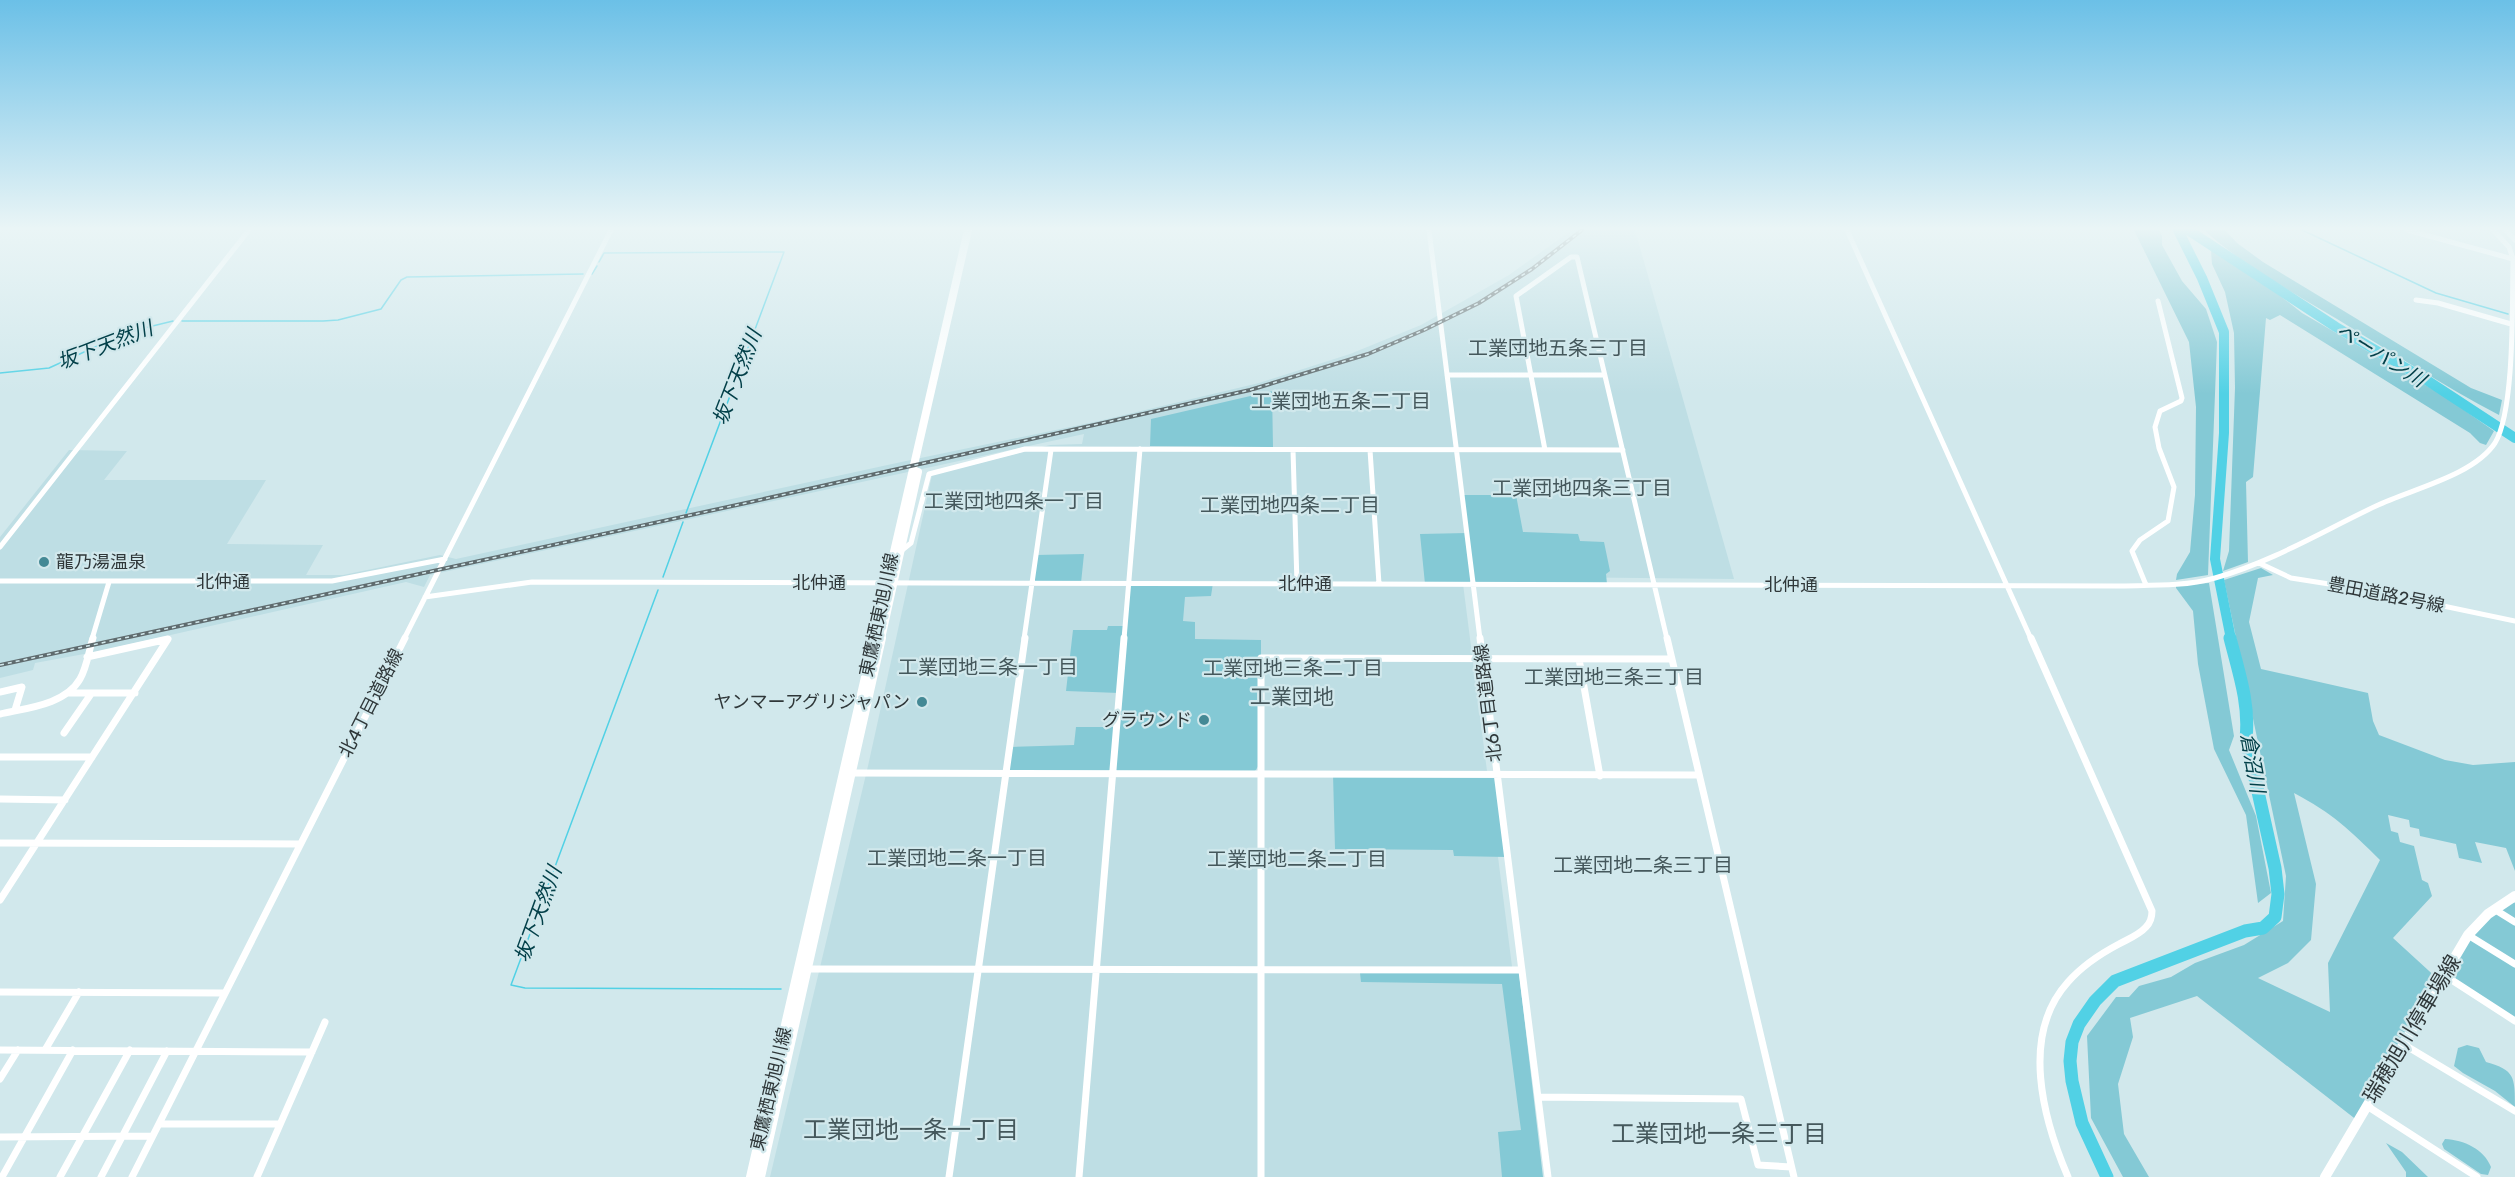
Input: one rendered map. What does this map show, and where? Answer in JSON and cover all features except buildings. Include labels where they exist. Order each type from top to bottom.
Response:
[{"type":"main road","name":"東鷹栖東旭川線","points":[[890,583],[901,551],[956,285]]},
{"type":"main road","name":"東鷹栖東旭川線","points":[[760,1177],[803,969],[960,285]]},
{"type":"main road","name":"瑞穂旭川停車場線","points":[[2325,1177],[2468,935],[2494,909],[2513,899]]},
{"type":"main road","name":"東鷹栖東旭川線","points":[[751,1177],[803,969]]},
{"type":"street","points":[[0,547],[206,285]]},
{"type":"street","name":"北4丁目道路線","points":[[132,1177],[583,285]]},
{"type":"street","name":"北6丁目道路線","points":[[1436,285],[1548,1177]]},
{"type":"street","points":[[1532,285],[1516,296],[1545,450]]},
{"type":"street","points":[[1583,285],[1794,1177]]},
{"type":"street","points":[[1872,285],[2151,904],[2153,914],[2146,928],[2094,959],[2075,974],[2055,999],[2047,1020],[2041,1070],[2043,1108],[2056,1153],[2068,1177]]},
{"type":"street","points":[[2511,402],[2512,285]]},
{"type":"street","points":[[2416,300],[2438,303],[2511,324]]},
{"type":"street","points":[[2146,585],[2132,551],[2140,540],[2168,521],[2174,494],[2174,487],[2155,432],[2155,417],[2162,409],[2181,401],[2182,398],[2158,301]]},
{"type":"street","points":[[1447,375],[1604,375]]},
{"type":"street","name":"北仲通","points":[[425,597],[450,595],[487,586],[532,582],[2007,586],[2187,583],[2213,579],[2259,563],[2476,461],[2495,444],[2511,402]]},
{"type":"street","points":[[901,551],[911,543],[929,474],[1025,449],[1623,450]]},
{"type":"street","points":[[1079,1177],[1140,449]]},
{"type":"street","points":[[950,1177],[1051,450]]},
{"type":"street","points":[[1293,450],[1297,584]]},
{"type":"street","points":[[1370,450],[1379,584]]},
{"type":"street","name":"北仲通","points":[[0,581],[332,581],[445,559]]},
{"type":"street","name":"豊田道路2号線","points":[[2259,563],[2291,578],[2367,590],[2515,621]]},
{"type":"street","points":[[0,714],[50,703],[68,693],[81,678],[109,582]]},
{"type":"street","points":[[0,900],[3,890],[37,843],[168,639],[87,657]]},
{"type":"street","points":[[1261,1177],[1261,658],[1672,659]]},
{"type":"street","points":[[1579,660],[1600,776]]},
{"type":"street","points":[[0,693],[22,687],[15,710]]},
{"type":"street","points":[[68,693],[135,693]]},
{"type":"street","points":[[64,733],[91,694]]},
{"type":"street","points":[[0,757],[92,757]]},
{"type":"street","points":[[847,773],[1699,775]]},
{"type":"street","points":[[0,799],[64,800]]},
{"type":"street","points":[[0,843],[300,844]]},
{"type":"street","points":[[2494,909],[2515,921]]},
{"type":"street","points":[[2468,935],[2515,964]]},
{"type":"street","points":[[803,969],[1522,970]]},
{"type":"street","points":[[2444,975],[2515,1021]]},
{"type":"street","points":[[0,992],[225,993]]},
{"type":"street","points":[[45,1050],[79,992]]},
{"type":"street","points":[[257,1177],[325,1022]]},
{"type":"street","points":[[2403,1044],[2515,1111]]},
{"type":"street","points":[[0,1050],[312,1052]]},
{"type":"street","points":[[0,1079],[18,1050]]},
{"type":"street","points":[[2,1177],[73,1050]]},
{"type":"street","points":[[60,1177],[129,1050]]},
{"type":"street","points":[[101,1177],[167,1051]]},
{"type":"street","points":[[1538,1097],[1741,1099],[1758,1166],[1791,1167]]},
{"type":"street","points":[[2367,1106],[2477,1177]]},
{"type":"street","points":[[159,1124],[280,1124]]},
{"type":"street","points":[[0,1137],[152,1136]]},
{"type":"shaded area","points":[[1492,285],[1651,285],[1734,579],[1462,576],[1539,1177],[770,1177],[868,766],[932,475],[1050,445],[1082,444],[1084,434],[430,575],[424,587],[406,582],[95,652],[35,663],[33,670],[0,678],[0,537],[69,450],[127,451],[104,480],[266,480],[227,544],[323,545],[306,575],[343,575],[440,555],[456,559],[1099,421],[1259,383],[1350,354],[1421,325]]},
{"type":"shaded area","points":[[2161,285],[2185,285],[2206,309],[2217,342],[2208,575],[2176,580],[2190,552],[2195,495],[2196,407],[2189,342]]},
{"type":"shaded area","points":[[2222,285],[2266,285],[2302,313],[2444,396],[2494,431],[2486,445],[2480,443],[2470,433],[2280,315],[2270,320],[2266,318],[2253,477],[2246,482],[2248,562],[2223,571],[2229,551],[2235,388],[2234,333]]},
{"type":"shaded area","points":[[2280,285],[2301,285],[2471,388],[2502,400],[2499,415],[2438,381]]},
{"type":"shaded area","points":[[1272,391],[1273,447],[1150,446],[1151,419]]},
{"type":"shaded area","points":[[1462,495],[1516,495],[1523,532],[1578,534],[1580,541],[1604,542],[1610,571],[1606,574],[1607,584],[1425,584],[1420,534],[1467,533]]},
{"type":"shaded area","points":[[1084,554],[1081,583],[1032,583],[1036,555]]},
{"type":"shaded area","points":[[2261,568],[2273,575],[2258,578],[2249,622],[2261,669],[2368,693],[2373,721],[2379,735],[2445,760],[2473,765],[2515,762],[2515,871],[2506,848],[2475,842],[2482,863],[2459,858],[2456,844],[2420,836],[2419,829],[2410,827],[2409,820],[2388,815],[2391,831],[2398,833],[2400,842],[2414,846],[2422,880],[2428,883],[2432,896],[2393,938],[2440,981],[2358,1121],[2197,996],[2130,1018],[2133,1037],[2118,1084],[2124,1134],[2149,1177],[2123,1177],[2091,1118],[2087,1036],[2116,997],[2129,997],[2139,986],[2171,977],[2195,963],[2244,945],[2283,921],[2286,876],[2224,580]],"holes":[[[2294,793],[2340,823],[2380,860],[2328,963],[2330,1012],[2258,978],[2288,963],[2311,940],[2316,884]]]},
{"type":"shaded area","points":[[1128,583],[1213,583],[1211,596],[1185,597],[1183,621],[1195,622],[1195,639],[1261,640],[1261,762],[1253,774],[1010,773],[1007,768],[1010,747],[1074,745],[1076,727],[1116,727],[1119,693],[1066,691],[1073,630],[1107,630],[1108,626],[1125,626]]},
{"type":"shaded area","points":[[2209,583],[2234,736],[2229,750],[2256,816],[2271,893],[2258,903],[2246,815],[2214,749],[2198,664],[2193,611],[2176,588],[2176,585]]},
{"type":"shaded area","points":[[1333,774],[1497,775],[1507,857],[1454,856],[1453,850],[1335,849]]},
{"type":"shaded area","points":[[2508,899],[2515,903],[2515,1021],[2444,975],[2468,935]]},
{"type":"shaded area","points":[[1360,973],[1519,973],[1543,1177],[1502,1177],[1498,1132],[1521,1130],[1502,984],[1361,982]]},
{"type":"shaded area","points":[[2467,1045],[2479,1048],[2486,1062],[2508,1072],[2515,1088],[2515,1107],[2495,1091],[2454,1066],[2458,1048]]},
{"type":"shaded area","points":[[2445,1139],[2459,1141],[2484,1155],[2491,1167],[2488,1175],[2481,1174],[2444,1149],[2442,1144]]},
{"type":"shaded area","points":[[2386,1143],[2402,1152],[2428,1177],[2406,1177],[2406,1172]]},
{"type":"waterway","name":"坂下天然川","points":[[182,321],[338,320],[381,309],[398,285]]},
{"type":"waterway","name":"坂下天然川","points":[[686,513],[772,285]]},
{"type":"waterway","name":"倉沼川","points":[[2205,285],[2224,332],[2224,433],[2215,559],[2231,639]]},
{"type":"waterway","name":"ペーパン川","points":[[2272,285],[2336,327],[2425,379],[2515,438]]},
{"type":"waterway","points":[[2419,285],[2436,293],[2508,314]]},
{"type":"waterway","name":"坂下天然川","points":[[0,373],[49,368],[128,332],[173,321]]},
{"type":"waterway","name":"坂下天然川","points":[[663,577],[683,522]]},
{"type":"waterway","name":"坂下天然川","points":[[658,590],[511,985],[525,988],[781,989]]},
{"type":"waterway","name":"倉沼川","points":[[2107,1177],[2082,1123],[2072,1081],[2070,1061],[2072,1042],[2079,1024],[2095,1001],[2115,981],[2245,931],[2263,928],[2275,917],[2278,894],[2275,868],[2246,738],[2245,700],[2230,638]]},
{"type":"railway","points":[[0,665],[746,503],[1250,390],[1368,354],[1479,303],[1507,285]]},
{"type":"place","name":"龍乃湯温泉","points":[[44,562]]},
{"type":"place","name":"ヤンマーアグリジャパン","points":[[922,702]]},
{"type":"place","name":"グラウンド","points":[[1204,720]]},
{"type":"district","name":"工業団地五条三丁目","points":[[1558,348]]},
{"type":"district","name":"工業団地五条二丁目","points":[[1341,401]]},
{"type":"district","name":"工業団地四条三丁目","points":[[1582,488]]},
{"type":"district","name":"工業団地四条一丁目","points":[[1014,501]]},
{"type":"district","name":"工業団地四条二丁目","points":[[1290,505]]},
{"type":"district","name":"工業団地三条一丁目","points":[[988,667]]},
{"type":"district","name":"工業団地三条二丁目","points":[[1293,668]]},
{"type":"district","name":"工業団地三条三丁目","points":[[1614,677]]},
{"type":"district","name":"工業団地","points":[[1292,697]]},
{"type":"district","name":"工業団地二条一丁目","points":[[957,858]]},
{"type":"district","name":"工業団地二条二丁目","points":[[1297,859]]},
{"type":"district","name":"工業団地二条三丁目","points":[[1643,865]]},
{"type":"district","name":"工業団地一条一丁目","points":[[911,1130]]},
{"type":"district","name":"工業団地一条三丁目","points":[[1719,1134]]}]
